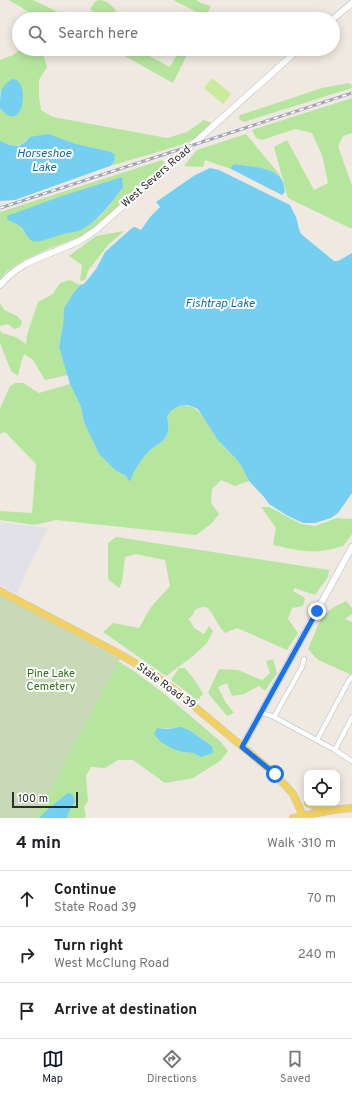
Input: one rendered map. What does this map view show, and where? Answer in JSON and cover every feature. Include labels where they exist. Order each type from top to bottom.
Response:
[{"type":"main road","name":"State Road 39","points":[[0,591],[116,652],[176,691],[275,774],[293,794],[302,817]]},
{"type":"main road","points":[[293,794],[304,801]]},
{"type":"main road","points":[[314,806],[327,811]]},
{"type":"main road","points":[[293,818],[327,811],[352,808]]},
{"type":"street","points":[[340,13],[352,3]]},
{"type":"street","name":"West Severs Road","points":[[0,285],[10,275],[28,262],[82,240],[96,230],[292,56]]},
{"type":"street","points":[[242,747],[352,547]]},
{"type":"street","points":[[274,717],[302,667],[304,659]]},
{"type":"street","points":[[316,740],[349,680],[352,678]]},
{"type":"street","points":[[260,712],[274,717],[335,750],[352,761]]},
{"type":"street","points":[[335,750],[352,718]]},
{"type":"shaded area","points":[[0,522],[48,528],[16,594],[0,585]]},
{"type":"green space","points":[[9,0],[33,0],[58,12],[29,12]]},
{"type":"green space","points":[[98,0],[105,1],[113,7],[116,12],[94,12],[90,9]]},
{"type":"green space","points":[[173,0],[196,0],[211,6],[208,12],[195,11]]},
{"type":"green space","points":[[12,55],[44,56],[47,67],[39,80],[39,97],[41,110],[53,117],[167,138],[187,132],[204,120],[211,123],[194,139],[181,145],[110,166],[114,162],[76,144],[56,137],[30,137],[19,145],[5,143],[0,141],[0,108],[4,113],[0,90],[0,60]]},
{"type":"green space","points":[[125,56],[149,56],[170,67],[176,56],[186,56],[173,83]]},
{"type":"green space","points":[[212,78],[231,94],[223,104],[204,88]]},
{"type":"green space","points":[[349,83],[352,88],[244,122],[239,119],[240,115],[322,88]]},
{"type":"green space","points":[[352,98],[352,133],[343,136],[338,146],[352,186],[352,228],[350,228],[288,198],[274,147],[287,140],[314,190],[328,183],[322,155],[312,133],[295,129],[262,140],[256,138],[252,130]]},
{"type":"green space","points":[[246,134],[279,174],[282,180],[276,174],[266,169],[234,164],[231,169],[205,160],[203,167],[184,166],[197,150]]},
{"type":"green space","points":[[162,160],[166,165],[85,235],[24,260],[6,272],[0,280],[0,212]],"holes":[[[111,204],[99,217],[75,232],[40,240],[28,237],[20,226]]]},
{"type":"green space","points":[[124,231],[108,245],[88,271],[85,280],[80,281],[82,265],[69,256],[96,236]]},
{"type":"green space","points":[[70,280],[80,285],[64,308],[59,346],[68,375],[45,380],[33,360],[24,354],[18,376],[11,371],[0,343],[0,330],[2,333],[16,337],[26,344],[27,335],[38,302],[53,294],[60,283]]},
{"type":"green space","points":[[0,303],[4,310],[17,316],[22,321],[20,327],[14,329],[8,324],[0,326]]},
{"type":"green space","points":[[15,383],[23,383],[39,393],[70,384],[81,407],[84,422],[99,454],[115,470],[131,480],[136,468],[144,457],[150,450],[163,441],[167,435],[167,416],[170,412],[181,406],[194,408],[203,416],[220,442],[239,462],[249,481],[235,486],[221,480],[212,489],[211,503],[219,514],[212,523],[196,535],[56,520],[34,525],[0,520],[0,511],[32,513],[36,464],[5,432],[0,434],[0,409],[10,386]]},
{"type":"green space","points":[[261,507],[269,507],[301,524],[315,526],[337,518],[352,518],[352,534],[343,546],[321,551],[303,551],[273,545],[276,528]]},
{"type":"green space","points":[[116,537],[329,570],[328,577],[315,595],[295,588],[293,591],[305,598],[303,606],[292,608],[288,619],[298,633],[287,650],[237,628],[225,633],[218,625],[208,608],[202,607],[195,610],[192,616],[188,619],[194,628],[204,634],[209,626],[213,631],[207,643],[193,656],[166,676],[103,632],[113,623],[139,628],[151,607],[170,586],[165,560],[136,554],[125,557],[122,582],[119,588],[108,579],[108,543]]},
{"type":"green space","name":"Pine Lake Cemetery","points":[[0,595],[120,659],[35,818],[0,818]]},
{"type":"green space","points":[[0,600],[110,656],[135,672],[162,692],[220,741],[228,751],[220,761],[193,778],[165,783],[133,760],[118,760],[105,768],[91,767],[86,776],[88,801],[84,807],[86,816],[84,818],[67,818],[67,814],[74,805],[67,793],[39,818],[25,818]],"holes":[[[157,728],[179,728],[194,734],[212,746],[201,757],[193,753],[183,752]]]},
{"type":"green space","points":[[346,601],[352,608],[352,614],[345,619],[352,622],[352,675],[318,660],[308,649],[322,616],[334,607]]},
{"type":"green space","points":[[273,659],[277,673],[265,691],[259,686],[244,694],[232,696],[227,683],[218,687],[226,703],[234,713],[227,716],[208,693],[219,669],[238,670],[262,680],[270,673],[266,661]]},
{"type":"green space","points":[[179,668],[185,668],[203,694],[197,700],[171,680]]},
{"type":"water","points":[[12,79],[18,81],[22,87],[23,96],[19,112],[15,116],[8,115],[0,108],[0,98],[3,88]]},
{"type":"water","name":"Horseshoe Lake","points":[[48,134],[76,144],[111,152],[115,155],[114,162],[110,166],[15,200],[0,201],[0,141],[18,146],[30,137]]},
{"type":"water","points":[[234,164],[260,168],[273,172],[282,180],[285,192],[282,195],[231,169]]},
{"type":"water","name":"Fishtrap Lake","points":[[210,168],[219,170],[290,205],[296,217],[301,234],[334,261],[338,261],[352,253],[352,493],[338,513],[331,518],[315,523],[303,523],[288,516],[269,504],[249,481],[237,460],[217,439],[198,409],[188,405],[179,406],[172,410],[167,416],[167,435],[163,441],[144,456],[136,468],[131,480],[129,481],[126,476],[115,470],[99,454],[84,422],[81,407],[70,384],[59,347],[64,308],[72,295],[80,285],[84,284],[96,269],[105,252],[132,228],[135,227],[141,230],[150,217],[160,207],[156,202],[195,175]]},
{"type":"water","points":[[122,177],[123,187],[108,207],[89,225],[75,232],[43,241],[33,241],[29,239],[20,226],[8,220],[7,216],[59,197]]},
{"type":"water","points":[[181,727],[189,730],[212,746],[213,753],[201,757],[193,753],[173,749],[161,742],[154,734],[157,728],[167,729]]},
{"type":"water","points":[[67,793],[72,794],[75,801],[68,813],[67,818],[39,818],[49,808]]},
{"type":"railway","points":[[0,208],[352,93]]},
{"type":"route","points":[[275,774],[242,747],[317,611]]}]
